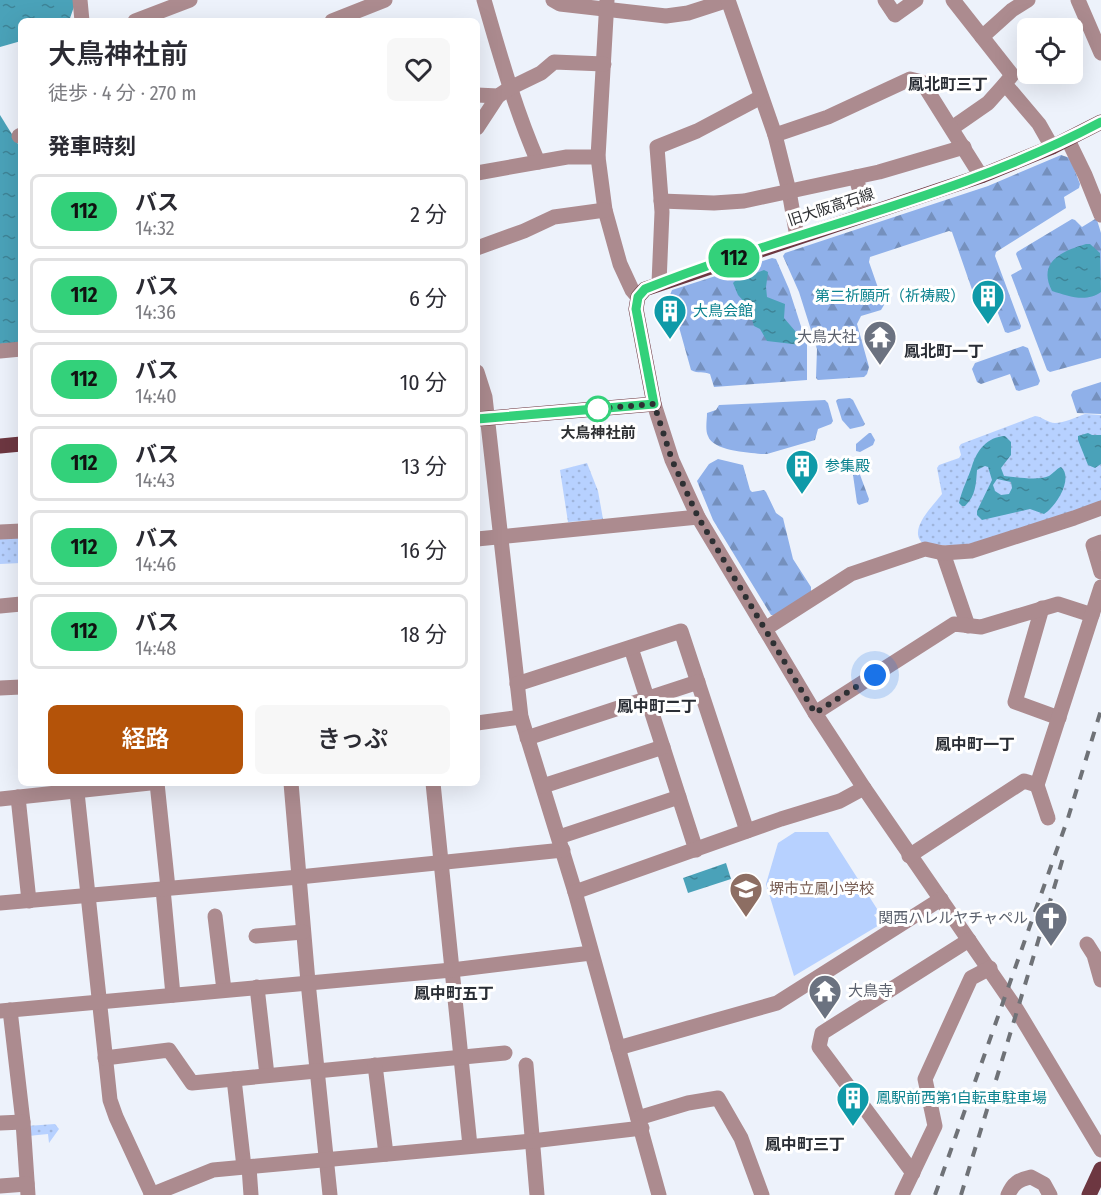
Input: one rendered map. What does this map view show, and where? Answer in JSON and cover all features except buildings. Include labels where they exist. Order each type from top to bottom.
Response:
[{"type":"main road","name":"旧大阪高石線","points":[[638,297],[645,289],[659,283],[981,176],[1068,140],[1101,122]]},
{"type":"main road","points":[[482,419],[654,404],[636,309],[638,297]]},
{"type":"main road","points":[[0,446],[18,444]]},
{"type":"main road","points":[[1089,1195],[1101,1169]]},
{"type":"street","points":[[80,0],[82,18]]},
{"type":"street","points":[[143,18],[189,0]]},
{"type":"street","points":[[338,18],[385,0]]},
{"type":"street","points":[[484,0],[504,92],[538,162]]},
{"type":"street","points":[[553,0],[560,4],[607,5],[666,16],[688,14],[728,0],[775,135],[789,191],[797,237]]},
{"type":"street","points":[[885,0],[895,15],[916,0]]},
{"type":"street","points":[[952,0],[1012,75],[988,103],[952,128]]},
{"type":"street","points":[[982,37],[1011,10],[1028,0]]},
{"type":"street","points":[[1078,0],[1095,24],[1101,53]]},
{"type":"street","points":[[607,5],[598,157],[605,210],[620,264],[632,290],[638,297]]},
{"type":"street","points":[[480,95],[504,92],[541,73],[554,62],[604,64]]},
{"type":"street","points":[[775,135],[828,117],[910,79],[922,82],[981,176]]},
{"type":"street","points":[[1005,84],[1040,124],[1052,147]]},
{"type":"street","points":[[480,124],[504,92]]},
{"type":"street","points":[[659,283],[661,201],[657,147],[697,131],[710,122],[761,97]]},
{"type":"street","points":[[1068,140],[1101,215]]},
{"type":"street","points":[[661,201],[714,203],[744,201],[856,177],[964,147]]},
{"type":"street","points":[[480,172],[567,157],[598,157]]},
{"type":"street","points":[[856,177],[866,214]]},
{"type":"street","points":[[480,247],[554,217],[605,210]]},
{"type":"street","points":[[0,351],[18,349]]},
{"type":"street","points":[[480,381],[485,397],[482,419],[500,537],[521,717],[576,892],[659,1195]]},
{"type":"street","points":[[654,404],[672,460],[698,517],[815,713],[909,856],[990,968],[1022,1017],[1101,1150]]},
{"type":"street","points":[[765,629],[851,574],[925,549],[943,553],[971,551],[1101,508]]},
{"type":"street","points":[[480,539],[698,517]]},
{"type":"street","points":[[0,532],[18,531]]},
{"type":"street","points":[[1101,543],[1093,545],[1101,572]]},
{"type":"street","points":[[943,553],[968,626]]},
{"type":"street","points":[[1048,818],[1037,785],[1101,587]]},
{"type":"street","points":[[0,606],[18,604]]},
{"type":"street","points":[[815,713],[954,624],[981,627],[1058,604],[1092,615]]},
{"type":"street","points":[[1042,608],[1015,702],[1059,718]]},
{"type":"street","points":[[517,684],[681,631],[747,831]]},
{"type":"street","points":[[631,648],[696,850]]},
{"type":"street","points":[[527,738],[698,682]]},
{"type":"street","points":[[0,688],[18,687]]},
{"type":"street","points":[[480,723],[521,717]]},
{"type":"street","points":[[543,786],[663,747]]},
{"type":"street","points":[[909,856],[1024,781],[1037,785]]},
{"type":"street","points":[[0,799],[77,786],[110,1100],[152,1195],[213,1170],[532,1141],[640,1123],[688,1103],[718,1098],[741,1138],[762,1195]]},
{"type":"street","points":[[157,786],[173,995]]},
{"type":"street","points":[[291,786],[303,932],[330,1195]]},
{"type":"street","points":[[433,786],[459,1056],[470,1146]]},
{"type":"street","points":[[576,892],[747,831],[840,801],[864,788]]},
{"type":"street","points":[[18,797],[29,900]]},
{"type":"street","points":[[0,903],[441,862],[561,843],[679,797]]},
{"type":"street","points":[[618,1048],[777,1003],[941,900]]},
{"type":"street","points":[[215,916],[224,990]]},
{"type":"street","points":[[256,936],[303,932]]},
{"type":"street","points":[[913,1173],[819,1047],[822,1033],[969,940]]},
{"type":"street","points":[[1087,944],[1094,954],[1101,980]]},
{"type":"street","points":[[0,1186],[28,1189],[23,1122],[5,1011],[452,970],[591,952]]},
{"type":"street","points":[[902,1195],[935,1126],[925,1080],[971,978],[990,968]]},
{"type":"street","points":[[257,987],[267,1075]]},
{"type":"street","points":[[105,1058],[169,1050],[192,1083],[505,1053]]},
{"type":"street","points":[[375,1065],[386,1154]]},
{"type":"street","points":[[526,1065],[537,1195]]},
{"type":"street","points":[[234,1079],[251,1195]]},
{"type":"street","points":[[0,1123],[23,1122]]},
{"type":"street","points":[[1008,1195],[1019,1180],[1031,1177],[1044,1184],[1050,1195]]},
{"type":"green space","points":[[1061,155],[1070,158],[1080,184],[1079,188],[1064,197],[1066,208],[996,252],[995,256],[1021,326],[1020,329],[1005,332],[992,297],[976,301],[952,232],[949,231],[870,257],[869,262],[884,305],[881,310],[861,316],[857,324],[869,367],[867,374],[864,377],[818,380],[816,378],[817,349],[799,292],[783,256],[785,253],[988,186]]},
{"type":"green space","points":[[1072,219],[1082,227],[1095,219],[1101,233],[1101,358],[1050,372],[1047,370],[1011,275],[1022,269],[1017,252]]},
{"type":"green space","points":[[772,258],[776,259],[789,289],[807,345],[807,380],[714,387],[710,374],[691,370],[670,295],[672,290]]},
{"type":"green space","points":[[1023,346],[1028,348],[1040,381],[1038,385],[1016,390],[1010,374],[981,384],[977,382],[972,369],[975,363]]},
{"type":"green space","points":[[1101,382],[1101,414],[1077,413],[1071,395],[1073,391]]},
{"type":"green space","points":[[850,398],[865,424],[850,429],[842,420],[836,401]]},
{"type":"green space","points":[[825,400],[833,421],[818,429],[815,440],[767,454],[723,448],[711,441],[707,434],[707,413],[716,410],[719,405]]},
{"type":"green space","points":[[869,433],[875,440],[873,445],[860,452],[856,451],[856,444]]},
{"type":"green space","points":[[718,459],[743,465],[750,490],[766,492],[776,513],[783,518],[793,559],[811,587],[811,592],[777,615],[771,615],[713,520],[697,481],[709,464]]},
{"type":"green space","points":[[859,472],[869,499],[868,502],[859,505],[853,475]]},
{"type":"shaded area","points":[[1085,414],[1101,415],[1101,503],[968,547],[924,544],[919,539],[919,526],[942,494],[937,468],[939,465],[959,458],[961,444],[1035,416],[1055,423]]},
{"type":"shaded area","points":[[587,463],[598,491],[603,519],[568,522],[560,470]]},
{"type":"shaded area","points":[[18,534],[18,563],[0,564],[0,536]]},
{"type":"shaded area","points":[[795,832],[828,832],[879,912],[874,915],[881,924],[794,976],[766,884],[778,843]]},
{"type":"shaded area","points":[[55,1124],[59,1129],[49,1143],[48,1134],[28,1136],[27,1126]]},
{"type":"water","points":[[0,0],[78,0],[70,18],[18,18],[18,42],[0,47]]},
{"type":"water","points":[[0,115],[18,144],[18,343],[0,344]]},
{"type":"water","points":[[1090,244],[1100,253],[1101,292],[1083,298],[1052,291],[1048,281],[1048,272],[1054,259],[1068,250]]},
{"type":"water","points":[[764,270],[768,272],[767,297],[785,304],[784,318],[802,339],[801,345],[767,341],[760,329],[754,326],[748,306],[738,295],[733,283],[735,281]]},
{"type":"water","points":[[1088,433],[1101,435],[1101,464],[1095,468],[1088,465],[1078,440],[1078,436]]},
{"type":"water","points":[[1005,436],[1011,442],[1011,455],[1001,468],[1004,476],[1038,478],[1049,476],[1061,467],[1064,472],[1066,478],[1062,492],[1054,505],[1044,514],[1030,509],[982,520],[977,515],[977,511],[992,480],[988,467],[985,466],[977,470],[975,489],[969,502],[965,506],[959,503],[977,455],[984,445]],"holes":[[[997,479],[1011,482],[1012,488],[1009,494],[1001,495],[995,491],[993,485]]]},
{"type":"water","points":[[726,863],[731,879],[688,893],[683,878]]},
{"type":"railway","points":[[935,1195],[1068,818],[1101,710]]},
{"type":"railway","points":[[961,1195],[1065,851]]},
{"type":"bus line","name":"112","points":[[480,419],[654,404],[636,309],[638,297],[645,289],[981,176],[1068,140],[1101,122]]},
{"type":"place","name":"第二祈願所（祈祷殿）","points":[[988,325]]},
{"type":"place","name":"大鳥会館","points":[[670,340]]},
{"type":"place","name":"大鳥大社","points":[[880,366]]},
{"type":"place","name":"大鳥神社前","points":[[598,409]]},
{"type":"place","name":"参集殿","points":[[802,495]]},
{"type":"place","name":"堺市立鳳小学校","points":[[746,918]]},
{"type":"place","name":"関西ハレルヤチャペル","points":[[1051,947]]},
{"type":"place","name":"大鳥寺","points":[[825,1020]]},
{"type":"place","name":"鳳駅前西第1自転車駐車場","points":[[853,1127]]},
{"type":"district","name":"鳳北町三丁","points":[[948,84]]},
{"type":"district","name":"鳳北町一丁","points":[[944,351]]},
{"type":"district","name":"鳳中町二丁","points":[[657,706]]},
{"type":"district","name":"鳳中町一丁","points":[[975,744]]},
{"type":"district","name":"鳳中町五丁","points":[[454,993]]},
{"type":"district","name":"鳳中町三丁","points":[[805,1144]]},
{"type":"route","points":[[598,409],[593,409],[654,404],[672,460],[698,517],[815,713],[875,675]]}]
